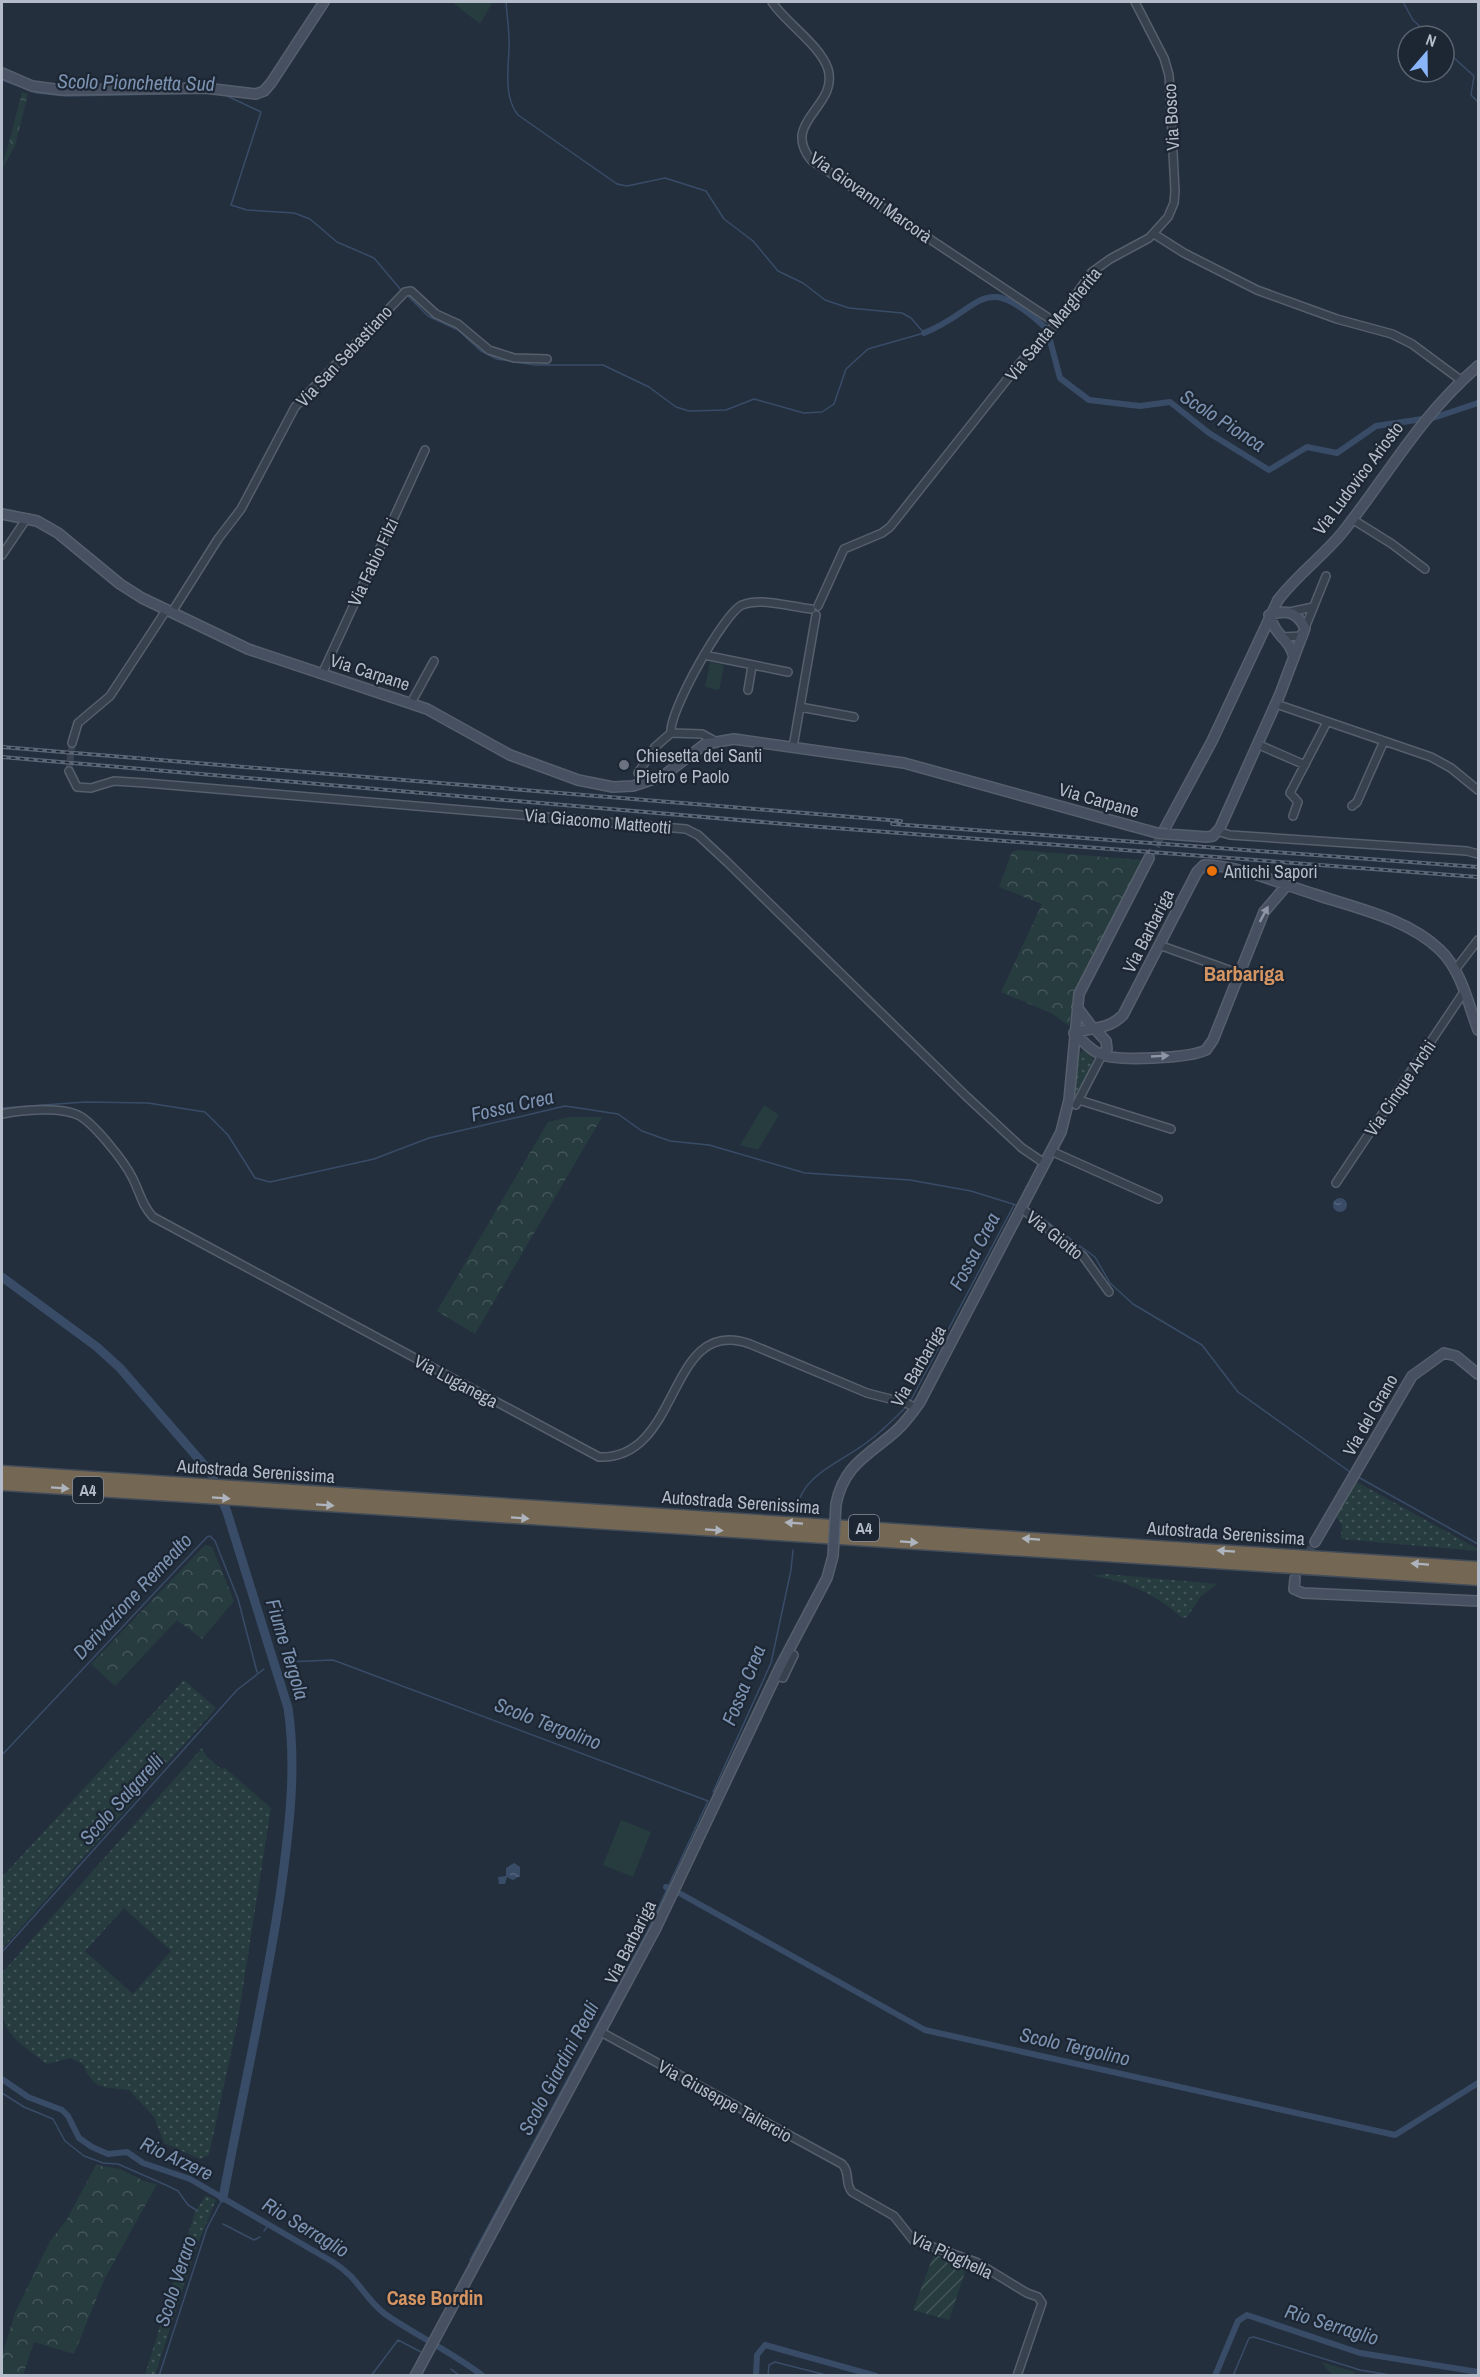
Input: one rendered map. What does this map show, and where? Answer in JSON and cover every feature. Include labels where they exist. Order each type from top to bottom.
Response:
[{"type":"highway","name":"Autostrada Serenissima","points":[[2,1472],[1479,1568]]},
{"type":"highway","name":"Autostrada Serenissima","points":[[2,1484],[1479,1579]]},
{"type":"street","points":[[2,73],[32,86],[62,90],[213,88],[256,94],[264,91],[271,83],[324,2]]},
{"type":"street","name":"Via Giovanni Marcorà","points":[[772,2],[820,55],[827,67],[829,90],[807,119],[802,137],[804,148],[811,160],[1054,325]]},
{"type":"street","name":"Via Bosco","points":[[1135,2],[1164,58],[1169,75],[1175,196],[1172,210],[1154,234]]},
{"type":"street","points":[[1154,234],[1184,253],[1257,290],[1337,319],[1392,334],[1412,344],[1462,381]]},
{"type":"street","name":"Via Santa Margherita","points":[[793,747],[815,610],[844,549],[882,533],[890,527],[1020,363],[1047,334],[1097,268],[1154,234]]},
{"type":"street","name":"Via San Sebastiano","points":[[170,610],[241,508],[295,407],[405,292],[411,291],[436,314],[458,324],[489,350],[507,357],[547,359]]},
{"type":"street","name":"Via Ludovico Ariosto","points":[[1163,832],[1212,741],[1269,615],[1282,594],[1340,536],[1428,414],[1479,366]]},
{"type":"street","name":"Via Fabio Filzi","points":[[322,674],[425,450]]},
{"type":"street","name":"Via Carpane","points":[[2,514],[27,518],[58,533],[120,584],[257,652],[411,703],[444,717],[510,755],[570,778],[607,786],[633,786],[663,776],[694,750],[713,740],[734,739],[914,765],[1163,832],[1207,837],[1217,831],[1230,835],[1467,851],[1479,854]]},
{"type":"street","points":[[2,555],[27,518]]},
{"type":"street","points":[[1352,519],[1392,544],[1425,569]]},
{"type":"street","points":[[1217,831],[1276,704],[1326,576]]},
{"type":"street","points":[[1282,594],[1282,607],[1298,616],[1304,632]]},
{"type":"street","points":[[638,774],[655,747],[671,733],[671,723],[676,707],[704,655],[740,606],[760,603],[815,610]]},
{"type":"street","points":[[1294,658],[1293,650],[1273,629],[1269,615],[1313,607]]},
{"type":"street","points":[[72,743],[78,723],[110,696],[170,610]]},
{"type":"street","points":[[1256,645],[1266,639],[1304,632]]},
{"type":"street","points":[[704,655],[788,672]]},
{"type":"street","points":[[411,703],[434,661]]},
{"type":"street","points":[[748,690],[752,666]]},
{"type":"street","points":[[1276,704],[1442,762],[1479,790]]},
{"type":"street","points":[[800,707],[854,717]]},
{"type":"street","points":[[1293,816],[1298,801],[1290,794],[1327,722]]},
{"type":"street","name":"Via Carpane","points":[[671,733],[702,734],[713,740]]},
{"type":"street","points":[[1352,806],[1357,802],[1384,741]]},
{"type":"street","points":[[1257,744],[1305,765]]},
{"type":"street","name":"Via Giacomo Matteotti","points":[[69,771],[77,787],[86,789],[114,781],[146,783],[671,826],[691,831],[726,861],[966,1096],[1030,1155],[1044,1163]]},
{"type":"street","name":"Via Barbariga","points":[[415,2376],[656,1928],[776,1676],[827,1578],[833,1556],[836,1504],[841,1485],[851,1469],[896,1431],[916,1408],[1051,1151],[1066,1117],[1077,1007],[1086,978],[1149,858]]},
{"type":"street","name":"Via Barbariga","points":[[1074,1033],[1111,1026],[1123,1015],[1200,867],[1213,865],[1238,870],[1287,885]]},
{"type":"street","points":[[1074,1033],[1102,1055],[1119,1058],[1199,1053],[1206,1050],[1213,1040],[1264,912],[1287,885],[1376,914],[1415,933],[1440,949],[1455,970],[1479,1030]]},
{"type":"street","points":[[1455,970],[1479,940]]},
{"type":"street","points":[[1159,945],[1232,971]]},
{"type":"street","name":"Via Cinque Archi","points":[[1335,1183],[1464,992]]},
{"type":"street","points":[[1077,1007],[1106,1041],[1107,1049],[1078,1102],[1170,1129]]},
{"type":"street","points":[[1090,1046],[1089,1034],[1094,1028]]},
{"type":"street","points":[[1072,1057],[1079,1049],[1090,1046]]},
{"type":"street","name":"Via Luganega","points":[[2,1114],[24,1110],[80,1116],[118,1155],[133,1178],[142,1205],[153,1217],[599,1457],[616,1458],[642,1443],[698,1353],[721,1340],[739,1340],[867,1393],[916,1408]]},
{"type":"street","points":[[1051,1151],[1158,1199]]},
{"type":"street","name":"Via Giotto","points":[[1021,1208],[1083,1256],[1110,1292]]},
{"type":"street","name":"Via del Grano","points":[[1315,1542],[1415,1372],[1444,1353],[1456,1356],[1479,1374]]},
{"type":"street","points":[[1295,1579],[1294,1589],[1303,1593],[1479,1601]]},
{"type":"street","name":"Via Barbariga","points":[[776,1676],[783,1678],[794,1655]]},
{"type":"street","name":"Via Giuseppe Taliercio","points":[[601,2032],[842,2164],[847,2171]]},
{"type":"street","name":"Via Pioghella","points":[[847,2171],[847,2187],[894,2216],[908,2238],[954,2257],[976,2262],[1042,2300],[1040,2314],[1017,2376]]},
{"type":"green space","points":[[452,2],[493,2],[480,24]]},
{"type":"green space","points":[[22,92],[28,94],[15,146],[2,169]]},
{"type":"green space","points":[[710,662],[724,665],[719,690],[705,687]]},
{"type":"green space","points":[[1018,850],[1143,860],[1076,987],[1069,1026],[1053,1014],[1001,992],[1042,904],[999,887],[1012,852]]},
{"type":"green space","points":[[1083,1050],[1091,1052],[1094,1064],[1074,1103],[1078,1056]]},
{"type":"green space","points":[[764,1105],[779,1115],[758,1150],[740,1145]]},
{"type":"green space","points":[[569,1117],[602,1117],[475,1334],[437,1311],[548,1122]]},
{"type":"green space","points":[[1355,1481],[1478,1551],[1341,1539],[1342,1524],[1334,1515]]},
{"type":"green space","points":[[205,1545],[212,1547],[234,1601],[202,1639],[177,1620],[115,1686],[91,1664]]},
{"type":"green space","points":[[1106,1574],[1217,1584],[1201,1596],[1187,1617],[1182,1618],[1162,1602],[1141,1590],[1094,1576]]},
{"type":"green space","points":[[184,1680],[216,1708],[2,1949],[2,1877]]},
{"type":"green space","points":[[202,1748],[206,1756],[221,1769],[225,1768],[271,1808],[237,2025],[209,2155],[200,2159],[164,2143],[154,2117],[129,2090],[100,2086],[91,2079],[83,2064],[70,2058],[47,2064],[20,2043],[7,2028],[4,2018],[2,1973]],"holes":[[[124,1908],[171,1951],[133,1994],[85,1951]]]},
{"type":"green space","points":[[621,1820],[651,1832],[633,1877],[603,1865]]},
{"type":"green space","points":[[96,2165],[120,2169],[146,2182],[157,2184],[104,2280],[74,2354],[34,2342],[23,2375],[2,2375],[2,2356],[15,2313],[50,2241],[66,2221]]},
{"type":"green space","points":[[206,2195],[216,2200],[196,2248],[155,2375],[145,2375],[195,2212]]},
{"type":"green space","points":[[934,2254],[967,2266],[949,2320],[913,2310]]},
{"type":"green space","points":[[1321,2362],[1355,2372],[1354,2375],[1332,2375]]},
{"type":"water","points":[[1337,1198],[1343,1198],[1347,1205],[1343,1212],[1337,1212],[1333,1208],[1333,1202]]},
{"type":"water","points":[[514,1863],[520,1867],[520,1876],[513,1880],[507,1877],[505,1884],[499,1884],[498,1877],[506,1876],[506,1868]]},
{"type":"waterway","name":"Scolo Pionchetta Sud","points":[[407,295],[428,316],[458,330],[481,351],[497,359],[535,365],[603,365],[649,387],[676,407],[689,411],[726,410],[754,399],[804,413],[822,412],[834,404],[846,369],[868,349],[924,333],[911,318],[902,313],[849,308],[825,300],[803,283],[778,271],[753,241],[724,219],[706,191],[665,178],[627,186],[617,184],[518,115],[509,92],[506,2]]},
{"type":"waterway","points":[[1403,2],[1417,24]]},
{"type":"waterway","points":[[1456,60],[1474,76],[1471,95],[1478,102]]},
{"type":"waterway","name":"Scolo Pionchetta Sud","points":[[2,80],[37,93],[67,96],[208,93]]},
{"type":"waterway","name":"Scolo Pionchetta Sud","points":[[225,95],[261,112],[231,205],[247,210],[294,213],[310,219],[337,242],[374,258],[401,290]]},
{"type":"waterway","name":"Scolo Pionca","points":[[924,333],[944,324],[983,299],[995,297],[1008,300],[1025,310],[1047,329],[1060,378],[1089,400],[1140,406],[1170,402],[1209,433],[1269,470],[1307,447],[1337,453],[1376,426],[1436,417],[1478,403]]},
{"type":"waterway","name":"Fossa Crea","points":[[2,1108],[85,1102],[148,1103],[205,1112],[228,1135],[255,1178],[270,1182],[374,1159],[429,1138],[565,1106],[618,1114],[642,1131],[670,1141],[709,1145],[805,1173],[910,1180],[971,1191],[1016,1205]]},
{"type":"waterway","name":"Fossa Crea","points":[[911,1400],[1014,1205]]},
{"type":"waterway","points":[[1030,1209],[1095,1257],[1110,1283],[1133,1304],[1202,1345],[1238,1392],[1350,1472]]},
{"type":"waterway","name":"Fiume Tergola","points":[[2,1277],[97,1347],[120,1368],[211,1473],[227,1512],[288,1708],[292,1776],[284,1867],[268,1967],[223,2198]]},
{"type":"waterway","name":"Fossa Crea","points":[[796,1509],[800,1496],[816,1477],[870,1440],[905,1408]]},
{"type":"waterway","points":[[1358,1477],[1478,1544]]},
{"type":"waterway","name":"Derivazione Remealto","points":[[2,1755],[210,1536],[215,1541],[238,1599],[257,1672]]},
{"type":"waterway","name":"Fossa Crea","points":[[713,1792],[771,1663],[791,1570],[793,1550]]},
{"type":"waterway","name":"Scolo Tergolino","points":[[284,1662],[333,1660],[708,1801],[647,1932],[470,2260]]},
{"type":"waterway","name":"Scolo Salgarelli","points":[[2,1952],[237,1690],[264,1669]]},
{"type":"waterway","name":"Scolo Tergolino","points":[[666,1887],[670,1888]]},
{"type":"waterway","name":"Scolo Tergolino","points":[[681,1894],[925,2030],[1395,2135],[1478,2083]]},
{"type":"waterway","name":"Rio Serraglio","points":[[2,2079],[28,2097],[62,2110],[68,2116],[79,2138],[92,2147],[108,2154],[127,2152],[143,2163],[190,2179],[333,2262],[342,2268],[385,2314],[483,2376]]},
{"type":"waterway","points":[[2,2093],[24,2107],[53,2119],[65,2141],[84,2156],[103,2163],[118,2164],[168,2186],[178,2191],[188,2205],[198,2211]]},
{"type":"waterway","name":"Scolo Veraro","points":[[159,2376],[207,2228],[223,2198]]},
{"type":"waterway","points":[[223,2224],[254,2240],[260,2237]]},
{"type":"waterway","name":"Rio Serraglio","points":[[264,2231],[269,2224]]},
{"type":"waterway","name":"Rio Serraglio","points":[[1215,2376],[1238,2321],[1247,2315],[1360,2353],[1478,2372]]},
{"type":"waterway","points":[[1233,2376],[1249,2338],[1254,2337],[1360,2370],[1396,2376]]},
{"type":"waterway","name":"Scolo Giardini Reali","points":[[371,2376],[398,2340],[421,2352]]},
{"type":"waterway","name":"Rio Serraglio","points":[[756,2376],[757,2355],[765,2345],[876,2376]]},
{"type":"waterway","points":[[768,2376],[769,2365],[775,2362],[830,2376]]},
{"type":"waterway","points":[[451,2369],[460,2376]]},
{"type":"tunnel","points":[[69,771],[72,743]]},
{"type":"tunnel","points":[[1149,858],[1164,830]]},
{"type":"tunnel","points":[[1295,1579],[1315,1542]]},
{"type":"railway","points":[[2,747],[901,821]]},
{"type":"railway","points":[[2,757],[821,827],[1478,877]]},
{"type":"railway","points":[[892,824],[1478,867]]},
{"type":"place","name":"Chiesetta dei Santi Pietro e Paolo","points":[[624,765]]},
{"type":"place","name":"Antichi Sapori","points":[[1212,871]]},
{"type":"district","name":"Barbariga","points":[[1244,973]]},
{"type":"district","name":"Case Bordin","points":[[435,2297]]},
{"type":"water label","name":"Rio Arzere","points":[[177,2158]]}]
